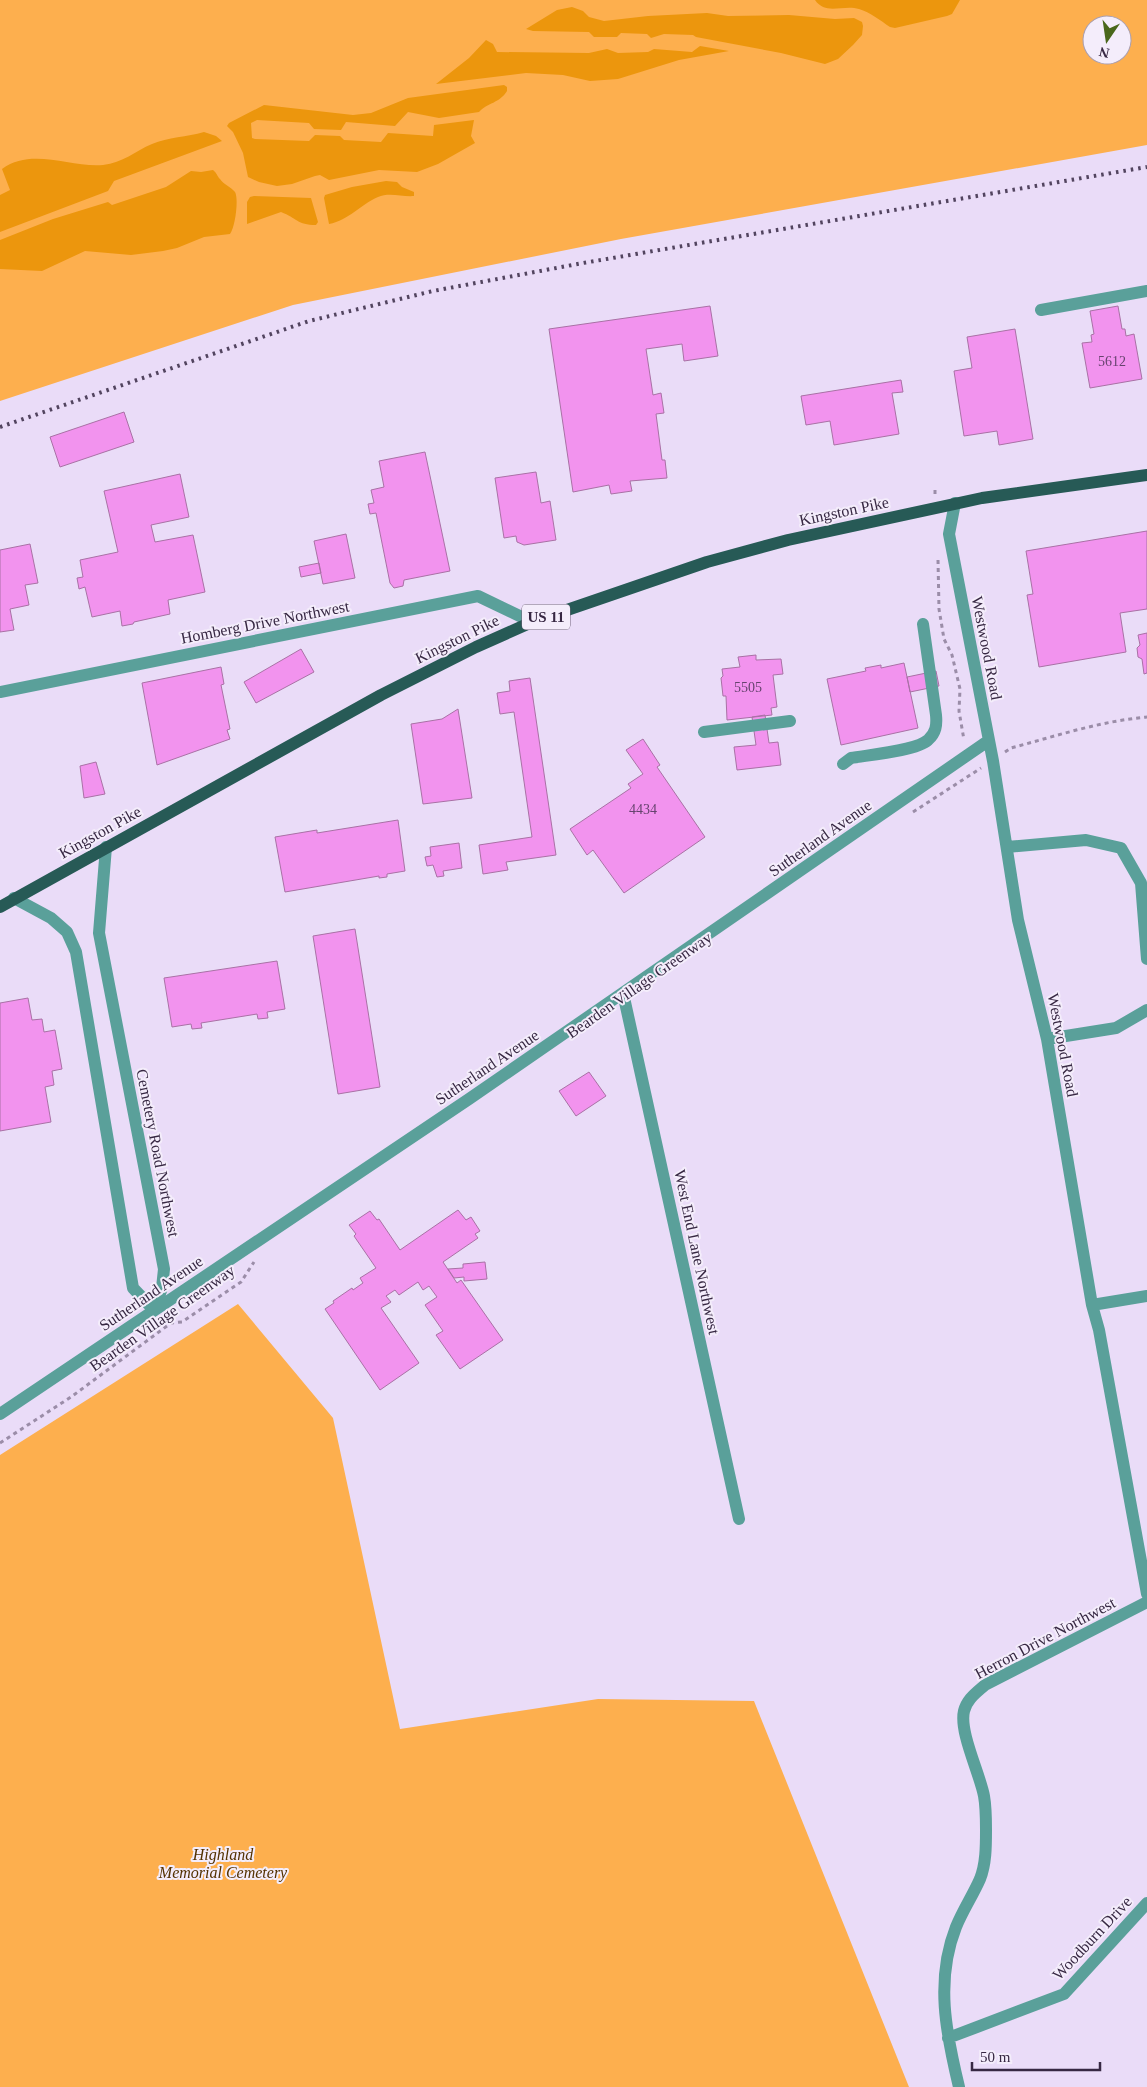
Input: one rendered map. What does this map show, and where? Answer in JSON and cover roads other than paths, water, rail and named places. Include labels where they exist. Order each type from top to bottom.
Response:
[{"type":"main road","name":"Kingston Pike","points":[[0,907],[381,695],[476,647],[532,622],[707,562],[772,544],[955,503],[1147,476]]},
{"type":"street","points":[[1041,310],[1147,291]]},
{"type":"street","name":"Westwood Road","points":[[955,503],[949,534],[993,761],[1018,920],[1047,1039],[1092,1305],[1099,1330],[1147,1594]]},
{"type":"street","name":"Homberg Drive Northwest","points":[[0,692],[478,596],[532,622]]},
{"type":"street","points":[[843,764],[850,758],[917,746],[929,739],[934,733],[937,726],[936,715],[923,624]]},
{"type":"street","points":[[704,732],[790,721]]},
{"type":"street","name":"Sutherland Avenue","points":[[0,1414],[432,1124],[988,741]]},
{"type":"street","points":[[1007,847],[1086,840],[1121,848],[1141,882],[1147,959]]},
{"type":"street","name":"Cemetery Road Northwest","points":[[106,847],[99,933],[164,1268],[162,1288],[154,1310]]},
{"type":"street","points":[[14,898],[51,918],[67,932],[76,952],[132,1288],[154,1310]]},
{"type":"street","name":"West End Lane Northwest","points":[[624,993],[739,1519]]},
{"type":"street","points":[[1047,1039],[1116,1028],[1147,1010]]},
{"type":"street","points":[[1092,1305],[1147,1296]]},
{"type":"street","name":"Herron Drive Northwest","points":[[960,2087],[948,2038],[943,1994],[945,1964],[956,1927],[980,1878],[984,1862],[986,1830],[984,1797],[965,1729],[964,1712],[970,1698],[985,1685],[1147,1602]]},
{"type":"street","name":"Woodburn Drive","points":[[948,2038],[1064,1994],[1147,1903]]},
{"type":"railway","points":[[0,427],[309,321],[433,291],[583,263],[1147,167]]},
{"type":"park label","name":"Highland Memorial Cemetery","points":[[223,1863]]}]
